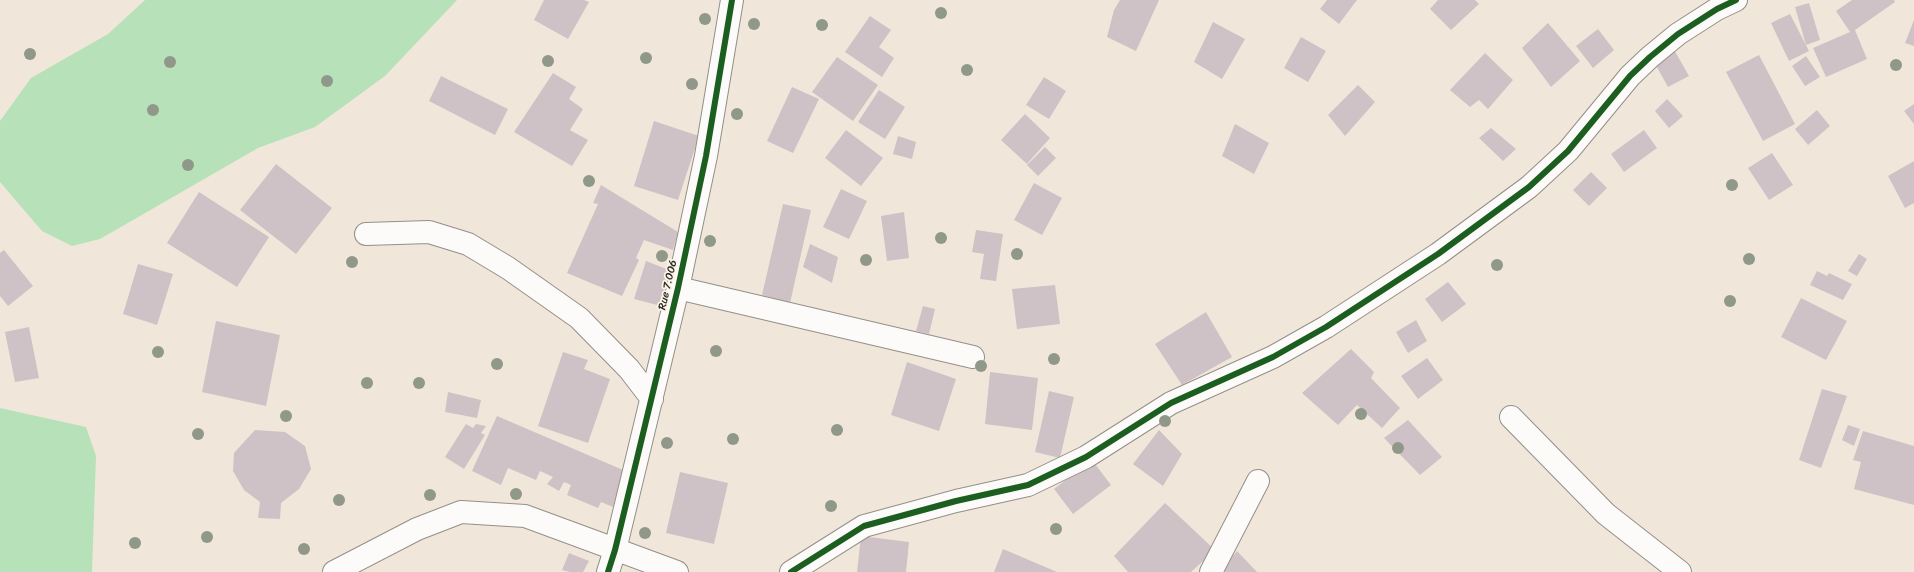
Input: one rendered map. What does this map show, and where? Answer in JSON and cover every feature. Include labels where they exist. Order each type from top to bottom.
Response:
[{"type":"street","name":"Rue 7.006","points":[[608,572],[615,550],[678,288],[706,156],[732,0]]},
{"type":"street","points":[[790,572],[864,526],[956,501],[1028,485],[1086,457],[1171,403],[1266,360],[1326,327],[1438,254],[1529,187],[1568,151],[1630,76],[1650,57],[1685,30],[1717,9],[1736,0]]},
{"type":"street","points":[[366,234],[429,232],[468,244],[508,268],[580,318],[629,369],[652,399]]},
{"type":"street","points":[[678,288],[973,356]]},
{"type":"street","points":[[1511,416],[1606,514],[1680,572]]},
{"type":"street","points":[[1210,572],[1258,481]]},
{"type":"street","points":[[334,572],[417,529],[462,512],[525,516],[565,529],[615,550],[657,563],[677,572]]},
{"type":"green space","points":[[145,0],[457,0],[385,76],[315,127],[258,148],[100,239],[72,246],[42,231],[0,182],[0,121],[31,78],[108,34]]},
{"type":"green space","points":[[0,408],[86,427],[96,456],[92,572],[0,572]]},
{"type":"building","points":[[544,0],[584,0],[589,2],[568,39],[534,20]]},
{"type":"building","points":[[1120,0],[1159,0],[1136,51],[1107,37],[1114,10]]},
{"type":"building","points":[[1327,0],[1357,0],[1339,24],[1320,9]]},
{"type":"building","points":[[1438,0],[1475,0],[1479,4],[1451,30],[1430,9]]},
{"type":"building","points":[[1852,0],[1894,0],[1895,2],[1855,30],[1867,59],[1826,77],[1813,48],[1850,32],[1836,11]]},
{"type":"building","points":[[1809,3],[1820,40],[1806,45],[1795,7]]},
{"type":"building","points":[[1790,14],[1809,51],[1789,61],[1771,23]]},
{"type":"building","points":[[870,16],[891,30],[879,47],[894,58],[882,77],[845,52]]},
{"type":"building","points":[[1914,20],[1914,46],[1905,43]]},
{"type":"building","points":[[1213,22],[1245,39],[1222,79],[1194,62]]},
{"type":"building","points":[[1548,23],[1580,61],[1551,87],[1522,48]]},
{"type":"building","points":[[1598,29],[1614,50],[1593,68],[1576,46]]},
{"type":"building","points":[[1301,37],[1326,51],[1308,82],[1284,68]]},
{"type":"building","points":[[1673,48],[1689,76],[1668,87],[1653,60]]},
{"type":"building","points":[[1485,53],[1513,80],[1488,109],[1479,100],[1470,107],[1450,90]]},
{"type":"building","points":[[1759,55],[1795,124],[1763,141],[1726,72]]},
{"type":"building","points":[[1806,56],[1820,77],[1805,86],[1792,66]]},
{"type":"building","points":[[837,57],[878,85],[853,121],[812,92]]},
{"type":"building","points":[[553,73],[576,87],[569,99],[583,109],[570,130],[588,140],[572,166],[514,132]]},
{"type":"building","points":[[441,76],[508,109],[495,135],[429,101]]},
{"type":"building","points":[[1044,77],[1066,91],[1049,119],[1026,105]]},
{"type":"building","points":[[1358,85],[1375,102],[1345,136],[1328,115]]},
{"type":"building","points":[[792,87],[819,99],[793,153],[767,141]]},
{"type":"building","points":[[879,90],[905,107],[885,139],[858,122]]},
{"type":"building","points":[[1667,99],[1683,116],[1669,128],[1655,111]]},
{"type":"building","points":[[1914,104],[1914,124],[1904,111]]},
{"type":"building","points":[[1817,110],[1830,126],[1808,145],[1795,129]]},
{"type":"building","points":[[1025,114],[1050,138],[1027,164],[1001,140]]},
{"type":"building","points":[[654,121],[699,136],[678,200],[634,186]]},
{"type":"building","points":[[1235,124],[1269,143],[1254,174],[1222,156]]},
{"type":"building","points":[[1491,128],[1516,149],[1503,161],[1479,138]]},
{"type":"building","points":[[846,130],[883,158],[861,186],[825,158]]},
{"type":"building","points":[[1644,130],[1657,148],[1624,172],[1611,154]]},
{"type":"building","points":[[898,136],[916,142],[912,159],[893,154]]},
{"type":"building","points":[[1045,147],[1056,158],[1038,176],[1027,165]]},
{"type":"building","points":[[1772,153],[1793,185],[1769,200],[1748,168]]},
{"type":"building","points":[[1914,161],[1914,203],[1905,208],[1888,176]]},
{"type":"building","points":[[276,164],[332,208],[296,254],[240,210]]},
{"type":"building","points":[[1591,172],[1607,188],[1589,206],[1573,190]]},
{"type":"building","points":[[1034,183],[1062,198],[1042,235],[1014,220]]},
{"type":"building","points":[[601,185],[678,232],[673,250],[644,240],[636,258],[639,260],[622,296],[567,273],[598,204],[593,203]]},
{"type":"building","points":[[841,189],[867,201],[849,239],[823,227]]},
{"type":"building","points":[[199,192],[269,237],[237,287],[167,243]]},
{"type":"building","points":[[783,204],[811,210],[790,303],[762,295]]},
{"type":"building","points":[[904,212],[909,258],[887,261],[881,216]]},
{"type":"building","points":[[976,230],[1003,234],[996,281],[980,279],[984,254],[972,252]]},
{"type":"building","points":[[810,244],[838,257],[832,283],[803,267]]},
{"type":"building","points":[[4,250],[33,286],[8,306],[0,296],[0,253]]},
{"type":"building","points":[[1859,254],[1867,259],[1857,276],[1848,271]]},
{"type":"building","points":[[646,261],[669,270],[661,306],[634,299]]},
{"type":"building","points":[[138,264],[173,274],[157,325],[123,314]]},
{"type":"building","points":[[1817,271],[1827,276],[1829,273],[1852,284],[1843,300],[1810,285]]},
{"type":"building","points":[[1448,282],[1466,304],[1442,322],[1425,299]]},
{"type":"building","points":[[1055,285],[1060,324],[1017,329],[1012,289]]},
{"type":"building","points":[[1801,298],[1847,321],[1826,360],[1781,337]]},
{"type":"building","points":[[923,306],[935,309],[929,334],[916,331]]},
{"type":"building","points":[[1206,312],[1232,357],[1182,385],[1155,344]]},
{"type":"building","points":[[1416,320],[1427,341],[1408,353],[1396,332]]},
{"type":"building","points":[[216,321],[280,335],[266,406],[202,392]]},
{"type":"building","points":[[29,327],[39,378],[15,382],[5,332]]},
{"type":"building","points":[[1351,349],[1374,372],[1371,378],[1400,408],[1382,428],[1357,405],[1338,425],[1302,393]]},
{"type":"building","points":[[563,352],[588,360],[584,369],[610,379],[588,443],[538,426]]},
{"type":"building","points":[[1427,358],[1443,380],[1418,399],[1401,376]]},
{"type":"building","points":[[907,362],[956,379],[939,431],[891,415]]},
{"type":"building","points":[[990,372],[1038,378],[1032,430],[985,424]]},
{"type":"building","points":[[1822,389],[1847,396],[1821,468],[1799,460]]},
{"type":"building","points":[[1049,391],[1074,397],[1060,458],[1035,452]]},
{"type":"building","points":[[448,392],[481,400],[477,418],[445,412]]},
{"type":"building","points":[[497,416],[623,470],[613,507],[601,502],[598,508],[567,495],[571,485],[564,482],[559,491],[547,484],[553,477],[540,471],[536,480],[508,468],[501,485],[472,471]]},
{"type":"building","points":[[1408,420],[1442,457],[1420,475],[1384,438]]},
{"type":"building","points":[[466,424],[473,428],[476,424],[486,426],[481,433],[485,435],[464,469],[445,457]]},
{"type":"building","points":[[1848,425],[1860,429],[1854,446],[1842,440]]},
{"type":"building","points":[[255,430],[285,432],[305,446],[311,469],[299,489],[281,503],[280,519],[258,518],[260,502],[244,490],[233,471],[234,453]]},
{"type":"building","points":[[1159,430],[1182,454],[1163,486],[1133,464]]},
{"type":"building","points":[[1863,431],[1914,446],[1914,505],[1854,489],[1861,462],[1853,460]]},
{"type":"building","points":[[1092,460],[1111,485],[1073,514],[1054,489]]},
{"type":"building","points":[[680,472],[728,483],[714,544],[666,533]]},
{"type":"building","points":[[1165,503],[1215,550],[1191,572],[1128,572],[1114,556]]},
{"type":"building","points":[[861,536],[909,542],[906,572],[857,572]]},
{"type":"building","points":[[1003,549],[1057,572],[994,572]]},
{"type":"building","points":[[1237,551],[1257,572],[1220,572]]},
{"type":"building","points":[[569,553],[589,561],[583,572],[570,572],[562,570]]},
{"type":"cycle path","points":[[608,572],[615,550],[678,288],[706,156],[732,0]]},
{"type":"cycle path","points":[[791,572],[864,526],[956,501],[1028,485],[1086,457],[1171,403],[1273,357],[1326,327],[1438,254],[1529,187],[1568,151],[1630,76],[1650,57],[1678,34],[1717,9],[1736,0]]}]
